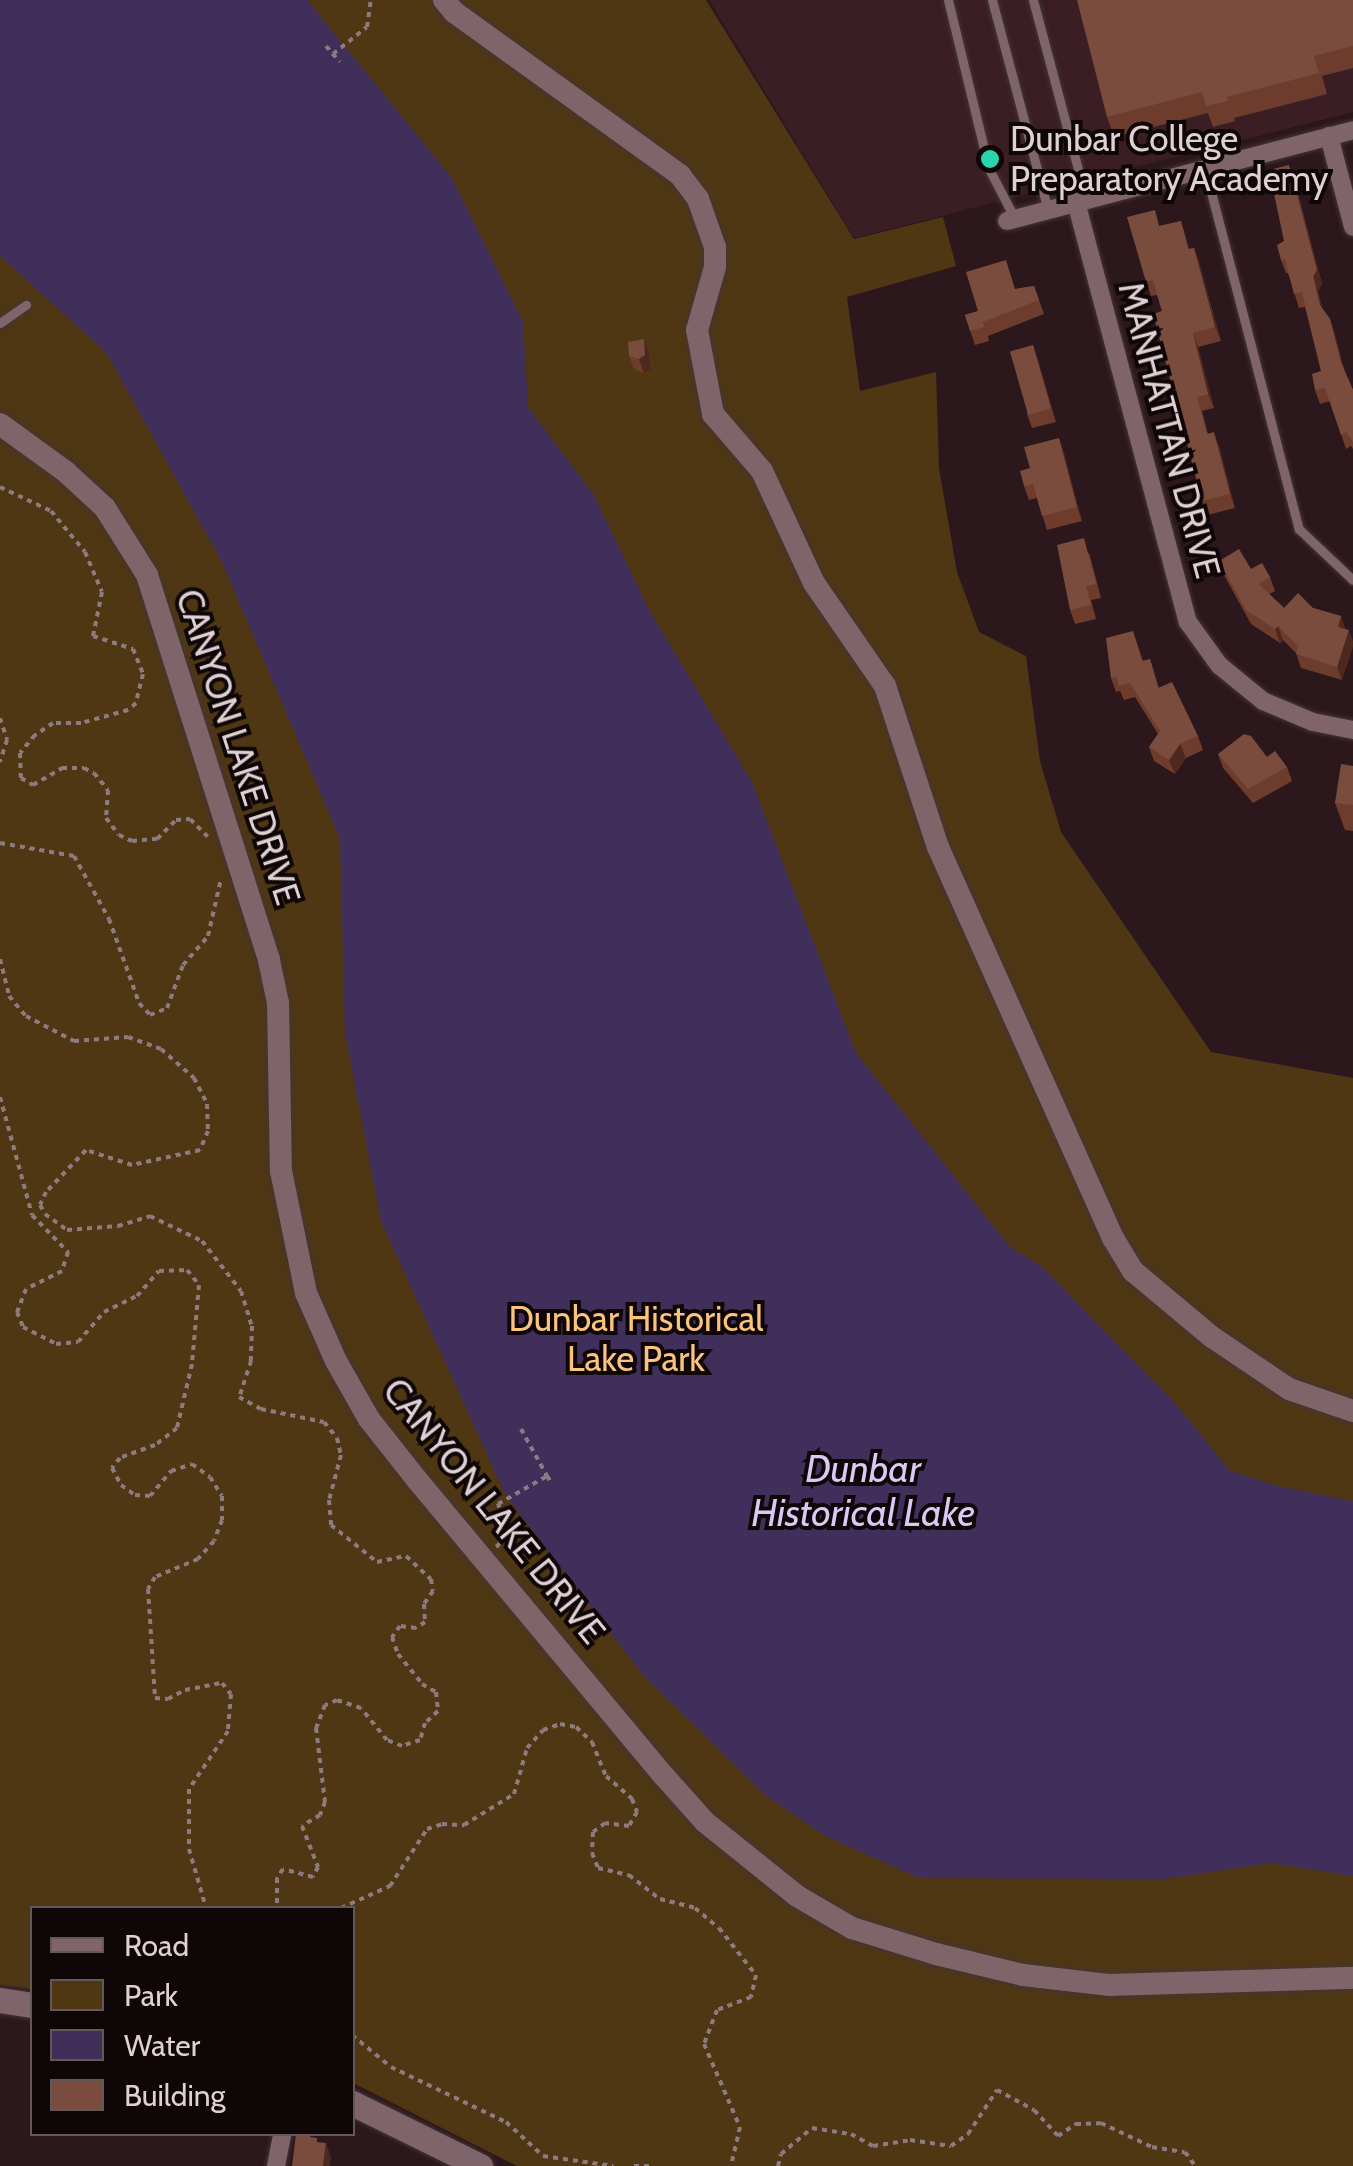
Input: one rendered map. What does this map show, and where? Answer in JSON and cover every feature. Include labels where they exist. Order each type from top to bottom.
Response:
[{"type":"main road","points":[[0,2000],[30,2005]]},
{"type":"main road","points":[[355,2104],[480,2166]]},
{"type":"street","points":[[444,0],[454,12],[668,166],[698,200],[715,247],[715,267],[697,330],[714,414],[762,471],[814,583],[884,686],[938,847],[1113,1238],[1133,1270],[1212,1336],[1288,1389],[1353,1411]]},
{"type":"street","points":[[1011,220],[1353,130]]},
{"type":"street","points":[[1329,136],[1353,227]]},
{"type":"street","name":"MANHATTAN DRIVE","points":[[1081,201],[1188,622],[1238,685],[1288,713],[1353,730]]},
{"type":"street","name":"CANYON LAKE DRIVE","points":[[0,424],[66,472],[106,508],[147,574],[269,960],[278,1003],[281,1171],[306,1293],[336,1361],[369,1419],[705,1822],[797,1896],[852,1928],[976,1966],[1070,1982],[1159,1985],[1353,1978]]},
{"type":"street","points":[[276,2166],[282,2136]]},
{"type":"lane","points":[[948,0],[989,169],[1011,220]]},
{"type":"lane","points":[[992,0],[1048,210]]},
{"type":"lane","points":[[1033,0],[1081,201]]},
{"type":"lane","points":[[1204,168],[1294,515],[1307,540],[1353,580]]},
{"type":"lane","points":[[0,323],[26,305]]},
{"type":"path","points":[[333,54],[367,28],[371,0]]},
{"type":"path","points":[[326,46],[340,62]]},
{"type":"path","points":[[0,487],[51,511],[85,552],[102,592],[93,636],[132,649],[144,674],[136,704],[128,710],[81,722],[53,723],[35,735],[20,753],[21,778],[33,785],[62,768],[84,768],[108,790],[106,818],[119,835],[132,841],[157,839],[176,820],[190,819],[210,840]]},
{"type":"path","points":[[0,718],[7,740],[0,762]]},
{"type":"path","points":[[0,843],[74,856],[109,919],[139,1003],[150,1014],[167,1008],[183,965],[208,936],[220,868]]},
{"type":"path","points":[[0,959],[9,996],[26,1016],[74,1041],[128,1036],[162,1048],[194,1078],[207,1104],[208,1131],[200,1150],[132,1165],[86,1150],[46,1192],[40,1205],[45,1214],[66,1230],[159,1218],[202,1241],[241,1290],[252,1326],[251,1362],[239,1397],[262,1409],[314,1418],[332,1430],[341,1455],[329,1500],[331,1525],[377,1562],[398,1556],[413,1559],[433,1586],[424,1604],[425,1622],[416,1628],[400,1626],[392,1637],[398,1654],[436,1692],[438,1710],[425,1723],[415,1745],[402,1746],[382,1735],[361,1708],[337,1700],[325,1704],[316,1728],[325,1802],[320,1815],[302,1826],[318,1867],[312,1877],[283,1868],[277,1878],[278,1906]]},
{"type":"path","points":[[0,1097],[32,1215],[68,1252],[62,1271],[26,1289],[17,1312],[22,1327],[56,1344],[78,1342],[104,1312],[138,1296],[159,1271],[187,1270],[199,1285],[192,1364],[177,1428],[154,1445],[120,1458],[112,1468],[121,1485],[143,1497],[156,1494],[171,1471],[192,1464],[210,1478],[222,1496],[222,1520],[214,1541],[198,1559],[154,1577],[148,1589],[155,1698],[168,1699],[185,1690],[222,1683],[231,1694],[228,1731],[189,1788],[189,1849],[205,1906]]},
{"type":"path","points":[[521,1430],[552,1482]]},
{"type":"path","points":[[482,1556],[508,1536],[498,1504],[548,1476]]},
{"type":"path","points":[[345,1906],[390,1886],[427,1830],[442,1824],[464,1825],[505,1802],[522,1780],[527,1748],[543,1730],[560,1724],[576,1727],[592,1742],[606,1776],[632,1799],[637,1812],[629,1826],[606,1824],[594,1832],[592,1853],[598,1868],[629,1876],[660,1899],[695,1908],[719,1928],[756,1975],[751,1997],[717,2010],[704,2044],[740,2127],[731,2166]]},
{"type":"path","points":[[355,2037],[391,2067],[506,2122],[543,2156],[612,2166]]},
{"type":"path","points":[[778,2166],[781,2154],[812,2128],[851,2134],[873,2146],[910,2140],[951,2146],[968,2134],[997,2090],[1034,2110],[1058,2136],[1076,2124],[1101,2123],[1152,2146],[1185,2152],[1195,2166]]},
{"type":"path","points":[[634,2166],[649,2166]]},
{"type":"shaded area","name":"Dunbar College Preparatory Academy","points":[[709,0],[1353,0],[1353,112],[854,238]]},
{"type":"green space","name":"Dunbar Historical Lake Park","points":[[0,0],[706,0],[854,239],[943,217],[956,266],[847,297],[860,391],[936,372],[939,468],[957,572],[979,632],[1026,656],[1040,761],[1061,832],[1211,1052],[1353,1078],[1353,2166],[517,2166],[355,2084],[355,1906],[30,1906],[30,1989],[0,1985]]},
{"type":"water","name":"Dunbar Historical Lake","points":[[0,0],[307,0],[452,178],[523,322],[528,407],[594,495],[648,608],[752,782],[856,1053],[1010,1247],[1041,1266],[1175,1403],[1230,1471],[1282,1487],[1353,1501],[1353,1876],[1271,1863],[1164,1879],[919,1878],[825,1836],[764,1794],[643,1675],[505,1494],[381,1221],[345,1033],[340,839],[222,562],[106,352],[0,256]]},
{"type":"building","points":[[1077,0],[1353,0],[1353,46],[1314,56],[1319,73],[1227,97],[1228,101],[1206,106],[1202,92],[1107,117]]},
{"type":"building","points":[[1289,165],[1317,270],[1313,277],[1320,305],[1330,319],[1353,390],[1353,442],[1346,432],[1341,435],[1325,388],[1315,390],[1312,374],[1321,371],[1302,292],[1294,294],[1277,245],[1284,241],[1269,170]]},
{"type":"building","points":[[1155,210],[1159,226],[1181,221],[1188,249],[1194,248],[1215,327],[1193,333],[1208,394],[1197,397],[1207,434],[1214,432],[1230,494],[1202,501],[1153,314],[1162,311],[1153,280],[1146,282],[1127,217]]},
{"type":"building","points":[[1006,260],[1015,289],[1034,286],[1039,300],[970,331],[965,315],[978,311],[966,272]]},
{"type":"building","points":[[644,339],[645,355],[639,359],[629,356],[628,342]]},
{"type":"building","points":[[1033,345],[1051,408],[1028,415],[1010,352]]},
{"type":"building","points":[[1059,438],[1077,507],[1042,516],[1033,484],[1024,486],[1020,471],[1030,468],[1024,447]]},
{"type":"building","points":[[1084,538],[1096,584],[1086,586],[1091,605],[1070,610],[1057,545]]},
{"type":"building","points":[[1239,549],[1251,569],[1262,563],[1270,577],[1259,584],[1284,608],[1298,593],[1313,608],[1341,616],[1338,627],[1349,630],[1337,667],[1296,654],[1298,646],[1278,626],[1275,629],[1246,610],[1219,561]]},
{"type":"building","points":[[1133,631],[1142,661],[1150,659],[1158,688],[1172,682],[1198,736],[1180,744],[1169,760],[1149,747],[1160,731],[1130,683],[1119,686],[1116,676],[1111,678],[1106,638]]},
{"type":"building","points":[[1244,734],[1251,736],[1267,757],[1275,751],[1287,767],[1248,789],[1218,754]]},
{"type":"building","points":[[1341,764],[1353,766],[1353,805],[1335,803]]},
{"type":"building","points":[[296,2136],[310,2136],[326,2143],[323,2166],[292,2166]]},
{"type":"place","name":"Dunbar College Preparatory Academy","points":[[990,159]]}]
